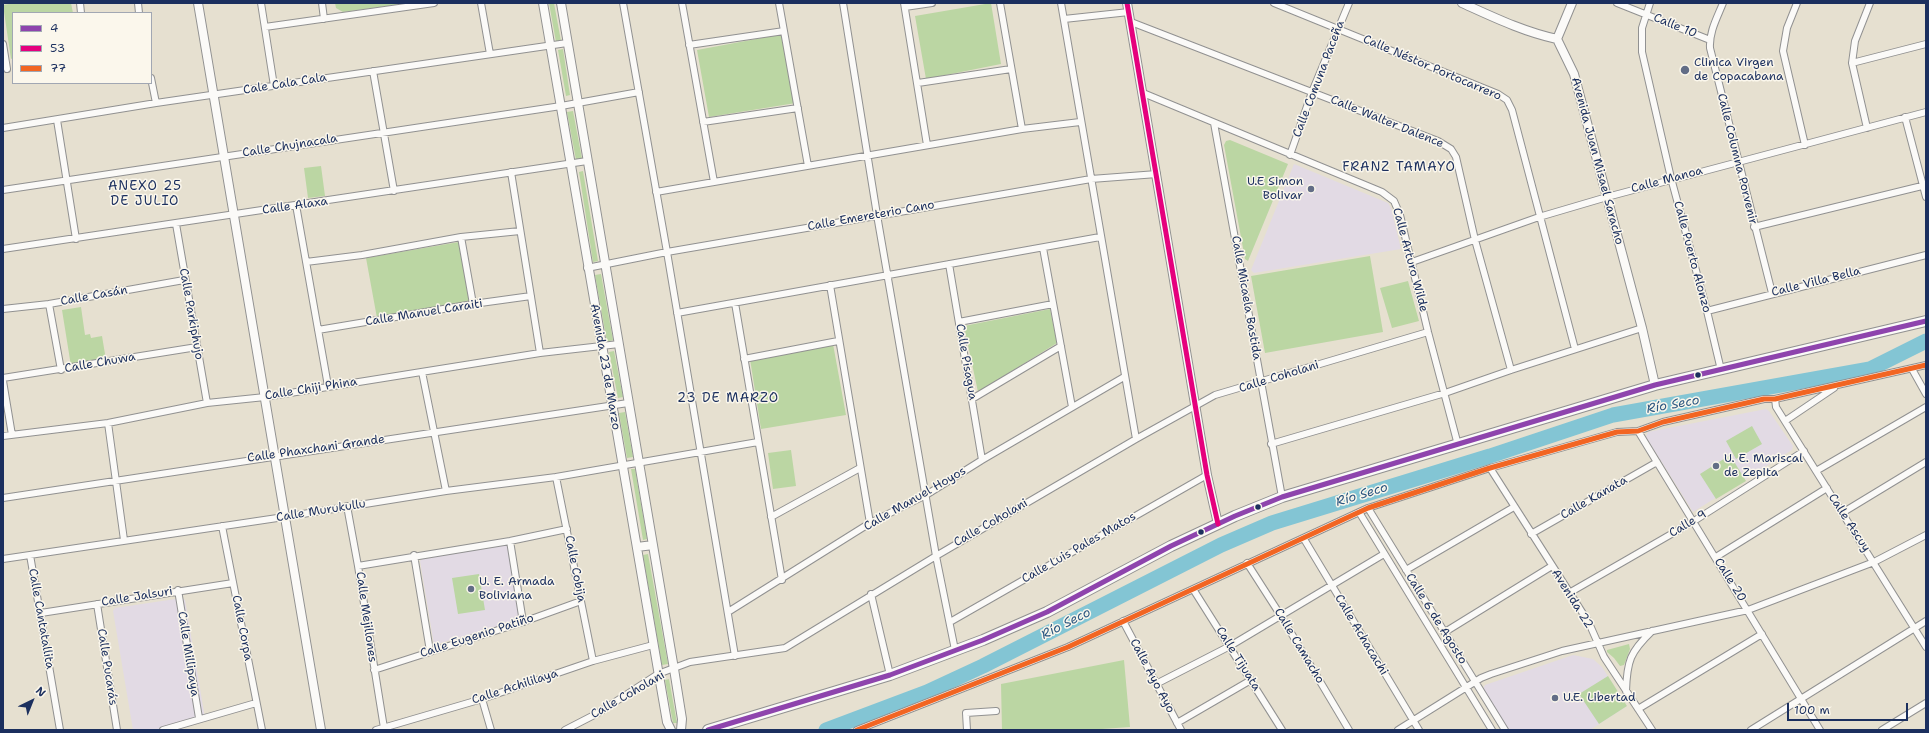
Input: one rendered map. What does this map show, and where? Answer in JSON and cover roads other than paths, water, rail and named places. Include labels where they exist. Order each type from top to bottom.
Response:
[{"type":"main road","points":[[708,730],[890,675],[955,650],[1047,612],[1171,546],[1282,497],[1655,385],[1926,322]]},
{"type":"street","points":[[198,3],[321,730]]},
{"type":"street","points":[[261,3],[274,86]]},
{"type":"street","points":[[322,3],[324,19]]},
{"type":"street","points":[[265,27],[416,4],[434,3]]},
{"type":"street","points":[[481,3],[490,54]]},
{"type":"street","name":"Avenida 23 de Marzo","points":[[543,3],[658,674],[667,722],[671,730]]},
{"type":"street","name":"Avenida 23 de Marzo","points":[[560,3],[620,344],[628,403],[682,719],[681,730]]},
{"type":"street","points":[[623,3],[667,252],[735,656]]},
{"type":"street","points":[[682,3],[714,182]]},
{"type":"street","points":[[779,3],[808,166]]},
{"type":"street","points":[[843,3],[887,274],[936,556],[955,650]]},
{"type":"street","points":[[927,145],[905,5],[932,3]]},
{"type":"street","points":[[1000,3],[1022,129]]},
{"type":"street","points":[[1061,3],[1080,122],[1136,439]]},
{"type":"street","points":[[1127,3],[1207,475],[1218,524]]},
{"type":"street","name":"Calle Néstor Portocarrero","points":[[1274,3],[1498,94],[1507,100],[1512,110],[1539,218],[1575,349]]},
{"type":"street","name":"Calle Comuna Paceña","points":[[1290,156],[1312,92],[1348,3]]},
{"type":"street","points":[[1462,3],[1517,27],[1539,35],[1557,39],[1572,3]]},
{"type":"street","name":"Calle 10","points":[[1617,3],[1710,40]]},
{"type":"street","name":"Calle Puerto Alonzo","points":[[1650,3],[1645,14],[1641,38],[1642,52],[1672,178],[1721,370]]},
{"type":"street","name":"Calle Columna Porvenir","points":[[1723,3],[1710,40],[1710,48],[1754,227],[1772,293]]},
{"type":"street","points":[[1797,3],[1787,28],[1782,51],[1805,145]]},
{"type":"street","points":[[1867,128],[1852,63],[1855,41],[1870,3]]},
{"type":"street","points":[[1064,19],[1129,12]]},
{"type":"street","name":"Calle Walter Dalence","points":[[1131,22],[1438,141],[1451,149],[1456,157],[1475,240],[1511,370]]},
{"type":"street","points":[[690,45],[784,31]]},
{"type":"street","name":"Avenida Juan Misael Saracho","points":[[1557,39],[1574,74],[1642,328],[1655,385]]},
{"type":"street","name":"Cale Cala Cala","points":[[3,128],[156,103],[567,43]]},
{"type":"street","points":[[3,44],[8,68]]},
{"type":"street","points":[[1852,63],[1926,44]]},
{"type":"street","points":[[918,83],[1011,69]]},
{"type":"street","points":[[373,71],[394,192]]},
{"type":"street","points":[[152,83],[156,103]]},
{"type":"street","name":"Calle Chujnacala","points":[[3,190],[561,106],[639,92]]},
{"type":"street","name":"Calle Arturo Wilde","points":[[1143,93],[1389,197],[1398,207],[1428,332],[1458,445]]},
{"type":"street","points":[[703,122],[798,108]]},
{"type":"street","name":"Calle Manoa","points":[[1412,262],[1539,218],[1672,178],[1805,145],[1926,112]]},
{"type":"street","points":[[1905,117],[1925,186],[1926,197]]},
{"type":"street","points":[[57,120],[76,239]]},
{"type":"street","points":[[656,192],[1022,129],[1080,122]]},
{"type":"street","name":"Calle Micaela Bastida","points":[[1214,123],[1242,270],[1271,444],[1282,497]]},
{"type":"street","name":"Calle Alaxa","points":[[3,249],[394,192],[587,161]]},
{"type":"street","points":[[511,172],[540,354]]},
{"type":"street","name":"Calle Emereterio Cano","points":[[588,268],[606,263],[667,252],[1091,179],[1157,174]]},
{"type":"street","points":[[1754,227],[1925,186]]},
{"type":"street","points":[[296,206],[328,386]]},
{"type":"street","name":"Calle Parkiphujo","points":[[176,224],[184,280],[207,403]]},
{"type":"street","points":[[306,262],[362,255],[461,237],[520,232]]},
{"type":"street","points":[[461,237],[474,304]]},
{"type":"street","points":[[677,313],[887,274],[1100,237]]},
{"type":"street","points":[[1043,248],[1072,407]]},
{"type":"street","name":"Calle Villa Bella","points":[[1707,311],[1772,293],[1926,255]]},
{"type":"street","name":"Calle Pisagua","points":[[949,264],[982,460]]},
{"type":"street","name":"Calle Casán","points":[[3,309],[49,304],[184,280]]},
{"type":"street","points":[[830,285],[838,341],[870,524]]},
{"type":"street","name":"Calle Manuel Caraiti","points":[[318,330],[530,296]]},
{"type":"street","points":[[735,303],[782,580]]},
{"type":"street","points":[[49,304],[61,370]]},
{"type":"street","points":[[959,322],[1053,304]]},
{"type":"street","points":[[1271,444],[1445,393],[1642,328]]},
{"type":"street","name":"Calle Coholani","points":[[565,730],[598,713],[658,674],[698,659],[735,656],[785,648],[871,594],[1196,404],[1215,395],[1428,332]]},
{"type":"street","points":[[744,359],[838,341]]},
{"type":"street","name":"Calle Chiji Phina","points":[[3,436],[108,423],[207,403],[265,397],[540,354],[620,344]]},
{"type":"street","points":[[972,400],[1061,346]]},
{"type":"street","name":"Calle Chuwa","points":[[3,380],[196,347]]},
{"type":"street","points":[[857,730],[1068,647],[1247,563],[1304,539],[1368,508],[1490,468],[1617,432],[1638,431],[1663,422],[1764,399],[1775,399],[1837,386],[1926,365]]},
{"type":"street","points":[[1912,369],[1925,391]]},
{"type":"street","points":[[422,372],[446,491]]},
{"type":"street","name":"Calle Manuel Hoyos","points":[[728,612],[782,580],[870,524],[926,495],[982,460],[1124,377]]},
{"type":"street","points":[[3,380],[12,435]]},
{"type":"street","points":[[1785,421],[1837,386]]},
{"type":"street","name":"Calle Ascuy","points":[[1775,399],[1776,407],[1926,647]]},
{"type":"street","name":"Calle Phaxchani Grande","points":[[3,498],[275,455],[628,403]]},
{"type":"street","points":[[1816,471],[1926,406]]},
{"type":"street","points":[[108,423],[124,540]]},
{"type":"street","name":"Calle 20","points":[[1638,431],[1820,730]]},
{"type":"street","name":"Calle Murukullu","points":[[3,559],[446,491],[556,477],[623,464],[758,442]]},
{"type":"street","name":"Calle 9","points":[[1569,593],[1694,522],[1804,451]]},
{"type":"street","name":"Calle Kanata","points":[[1531,534],[1657,462]]},
{"type":"street","points":[[1842,513],[1926,462]]},
{"type":"street","points":[[771,517],[860,468]]},
{"type":"street","name":"Avenida 22","points":[[1490,468],[1589,624],[1597,643],[1652,730]]},
{"type":"street","name":"Calle Luis Pales Matos","points":[[950,622],[1207,475]]},
{"type":"street","name":"Calle Cobija","points":[[556,477],[593,661]]},
{"type":"street","points":[[1716,557],[1827,488]]},
{"type":"street","name":"Calle Mejillones","points":[[347,506],[384,728]]},
{"type":"street","points":[[1406,570],[1514,507]]},
{"type":"street","name":"Calle 6 de Agosto","points":[[1368,508],[1505,730]]},
{"type":"street","name":"Calle 6 de Agosto","points":[[1358,512],[1492,730]]},
{"type":"street","name":"Calle Corpa","points":[[222,526],[262,730]]},
{"type":"street","points":[[358,566],[414,555],[510,541],[567,529]]},
{"type":"street","points":[[1398,730],[1475,682],[1523,663],[1597,643],[1748,610],[1874,562],[1926,535]]},
{"type":"street","name":"Calle Achacachi","points":[[1304,539],[1419,730]]},
{"type":"street","points":[[510,541],[523,622]]},
{"type":"street","points":[[637,547],[653,545]]},
{"type":"street","points":[[1156,684],[1230,646],[1332,587],[1384,554]]},
{"type":"street","name":"Calle Cantatallita","points":[[30,555],[60,730]]},
{"type":"street","points":[[414,555],[430,651]]},
{"type":"street","name":"Calle Camacho","points":[[1247,563],[1281,616],[1349,730]]},
{"type":"street","points":[[1445,632],[1552,566]]},
{"type":"street","name":"Calle Jalsuri","points":[[40,613],[233,582]]},
{"type":"street","name":"Calle Tijuata","points":[[1193,589],[1230,646],[1281,730]]},
{"type":"street","name":"Calle Millipaya","points":[[178,590],[199,718]]},
{"type":"street","points":[[871,594],[890,675]]},
{"type":"street","name":"Calle Eugenio Patiño","points":[[374,670],[581,602]]},
{"type":"street","name":"Calle Pucarás","points":[[97,604],[117,730]]},
{"type":"street","name":"Calle Ayo Ayo","points":[[1123,621],[1181,730]]},
{"type":"street","points":[[1752,730],[1926,621]]},
{"type":"street","points":[[1626,691],[1627,668],[1633,653],[1641,642],[1654,630]]},
{"type":"street","points":[[1638,709],[1762,634]]},
{"type":"street","name":"Calle Achililaya","points":[[376,730],[482,699],[593,661],[653,645]]},
{"type":"street","points":[[1177,723],[1251,680]]},
{"type":"street","points":[[482,699],[491,730]]},
{"type":"street","points":[[163,730],[256,702]]},
{"type":"street","points":[[1882,730],[1926,703]]},
{"type":"street","points":[[967,730],[966,713],[996,711]]},
{"type":"waterway","name":"Río Seco","points":[[826,730],[927,692],[983,666],[1221,545],[1272,523],[1490,456],[1613,415],[1870,369],[1926,341]]},
{"type":"place","name":"Clinica Virgen de Copacabana","points":[[1685,70]]},
{"type":"place","name":"U.E Simon Bolivar","points":[[1311,189]]},
{"type":"place","name":"U. E. Mariscal de Zepita","points":[[1716,466]]},
{"type":"place","name":"U. E. Armada Boliviana","points":[[471,589]]},
{"type":"place","name":"U.E. Libertad","points":[[1555,698]]},
{"type":"district","name":"FRANZ TAMAYO","points":[[1399,168]]},
{"type":"district","name":"ANEXO 25 DE JULIO","points":[[145,194]]},
{"type":"district","name":"23 DE MARZO","points":[[728,399]]}]
